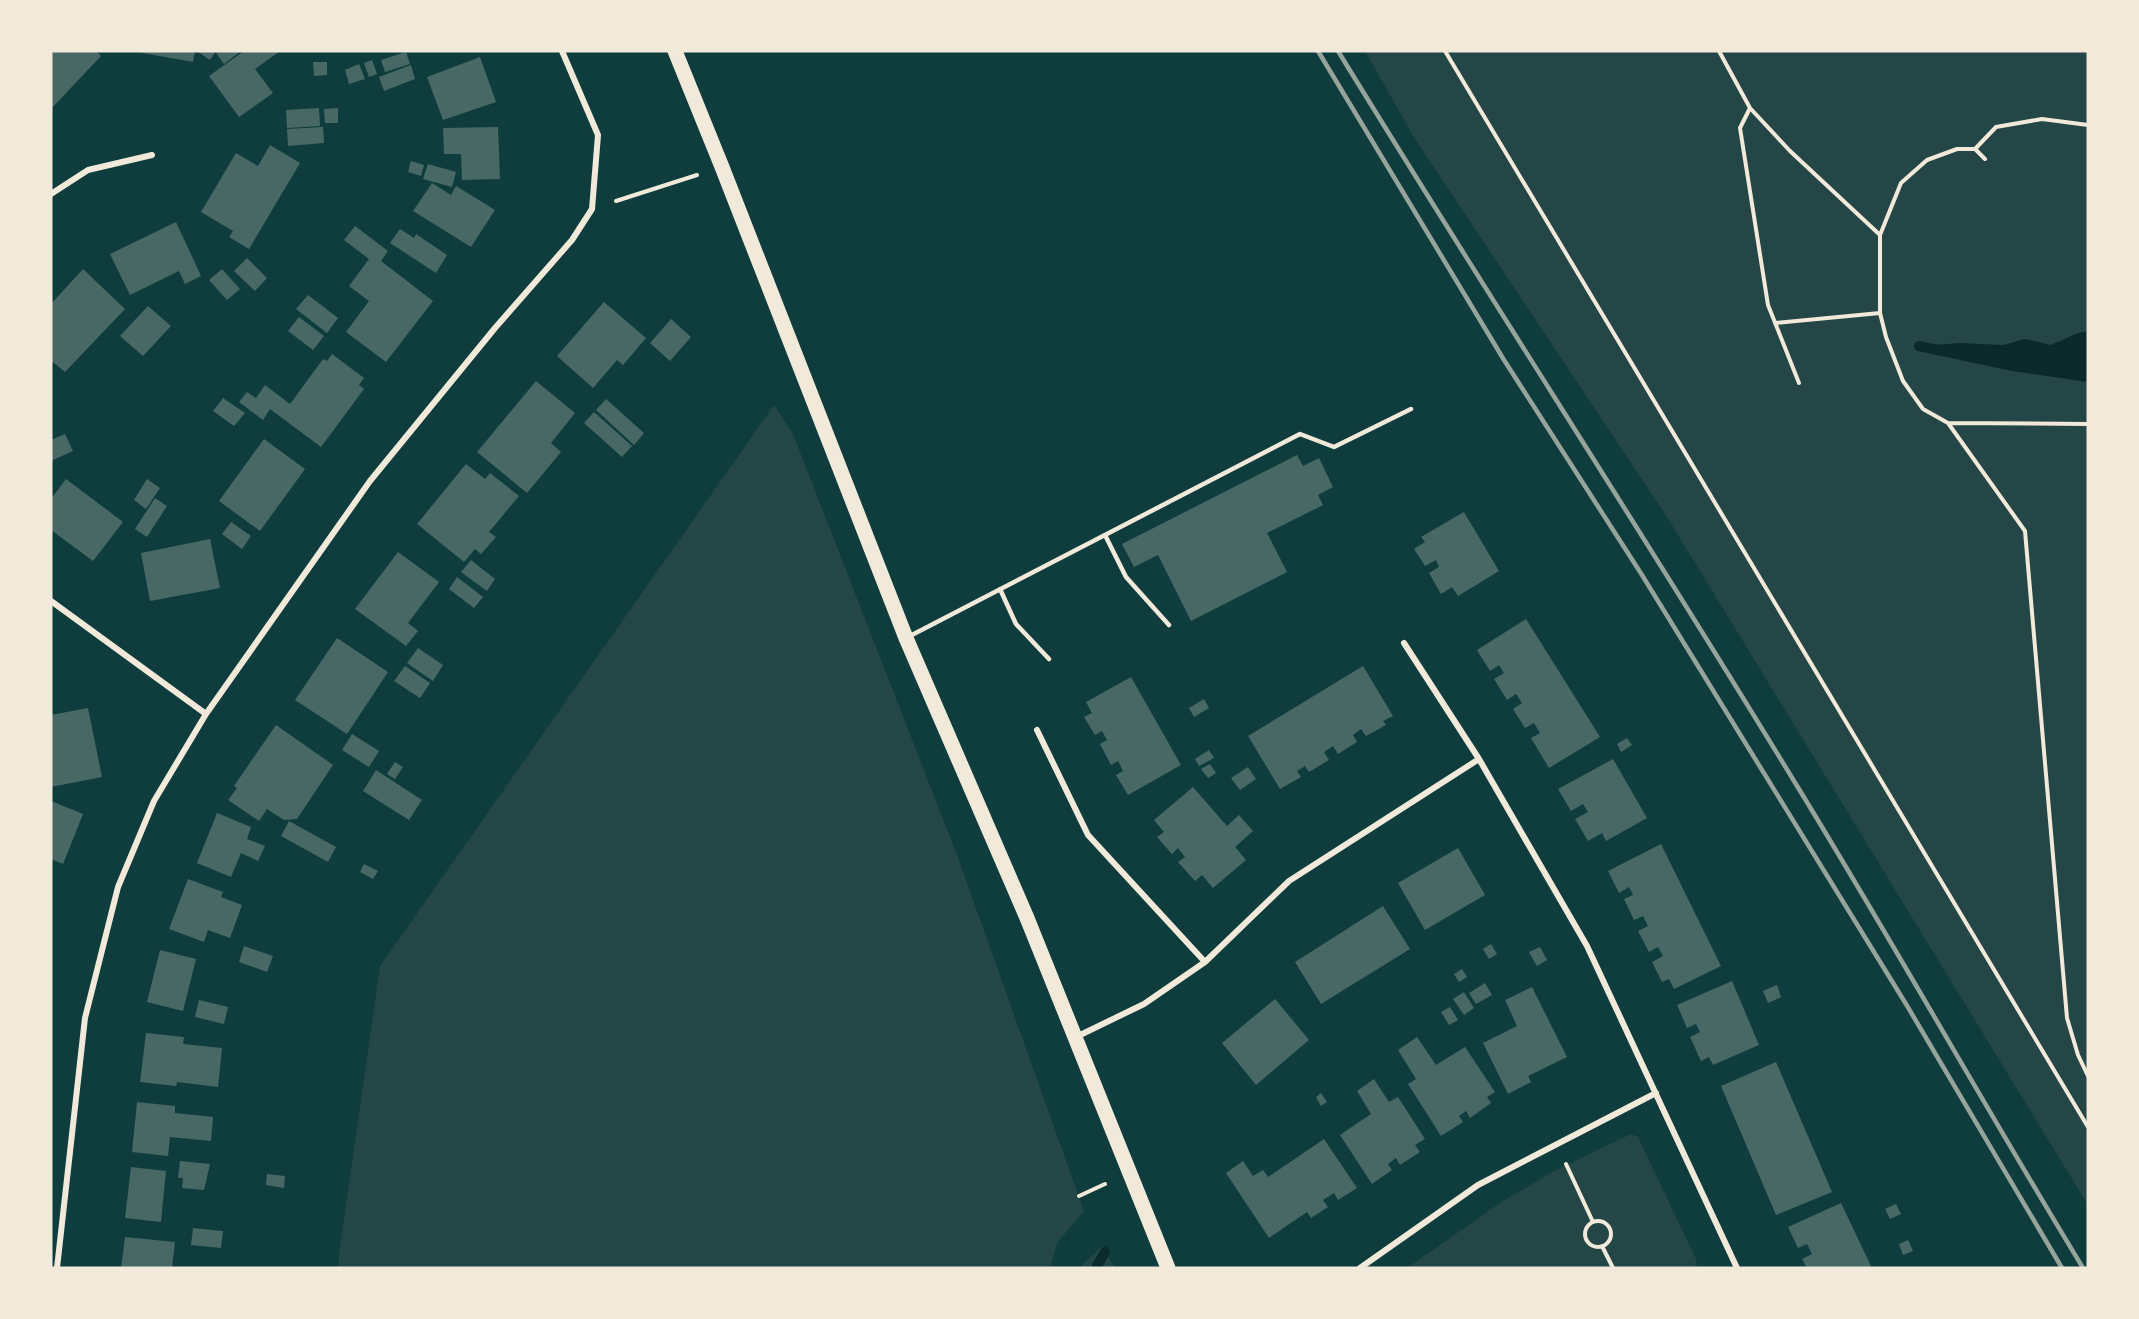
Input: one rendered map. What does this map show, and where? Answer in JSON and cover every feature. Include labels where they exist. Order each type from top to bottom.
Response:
[{"type":"main road","points":[[675,51],[906,638],[1027,918],[1168,1268]]},
{"type":"street","points":[[57,1268],[85,1018],[118,887],[154,801],[206,714],[370,481],[495,328],[572,240],[592,208],[598,135],[562,51]]},
{"type":"street","points":[[51,194],[88,170],[152,155]]},
{"type":"street","points":[[51,601],[206,714]]},
{"type":"street","points":[[1404,643],[1479,759],[1587,946],[1737,1268]]},
{"type":"street","points":[[1037,730],[1088,835],[1205,963]]},
{"type":"street","points":[[1076,1037],[1144,1004],[1205,963],[1289,881],[1479,759]]},
{"type":"street","points":[[1360,1268],[1478,1185],[1656,1093]]},
{"type":"lane","points":[[906,638],[1300,434],[1334,447],[1411,409]]},
{"type":"lane","points":[[1105,535],[1126,577],[1169,625]]},
{"type":"lane","points":[[1000,589],[1016,624],[1049,659]]},
{"type":"path","points":[[1445,51],[2088,1127]]},
{"type":"path","points":[[1719,51],[1750,108],[1790,151],[1880,235]]},
{"type":"path","points":[[1750,108],[1740,128],[1768,304],[1799,383]]},
{"type":"path","points":[[1975,149],[1996,127],[2042,119],[2088,125]]},
{"type":"path","points":[[1985,159],[1975,149],[1957,148],[1927,160],[1901,183],[1880,235],[1880,314],[1903,381],[1923,409],[1948,423],[2025,531],[2067,1018],[2078,1056],[2088,1076]]},
{"type":"path","points":[[592,208],[722,167]]},
{"type":"path","points":[[1775,323],[1880,314]]},
{"type":"path","points":[[1948,423],[2088,424]]},
{"type":"path","points":[[1557,1144],[1593,1222]]},
{"type":"path","points":[[1601,1221],[1611,1229],[1611,1238],[1602,1246],[1594,1246],[1585,1237],[1586,1228],[1593,1222],[1601,1221]]},
{"type":"path","points":[[1602,1246],[1613,1268]]},
{"type":"shaded area","points":[[1365,51],[2088,51],[2088,1205],[1667,517],[1415,139]]},
{"type":"shaded area","points":[[2088,331],[2088,377],[2013,366],[1919,346],[1961,343],[2003,345],[2025,339],[2051,345]]},
{"type":"shaded area","points":[[774,405],[793,434],[957,855],[1084,1211],[1057,1243],[1051,1265],[1057,1268],[339,1268],[339,1254],[380,966]]},
{"type":"shaded area","points":[[1631,1134],[1638,1137],[1696,1259],[1697,1266],[1692,1268],[1407,1268],[1503,1201],[1554,1171]]},
{"type":"shaded area","points":[[1101,1247],[1115,1268],[1079,1268]]},
{"type":"building","points":[[51,51],[96,51],[101,56],[51,109]]},
{"type":"building","points":[[132,51],[195,51],[193,62]]},
{"type":"building","points":[[197,51],[216,51],[210,60]]},
{"type":"building","points":[[218,51],[241,51],[224,64],[216,53]]},
{"type":"building","points":[[244,51],[280,51],[255,69],[273,93],[239,117],[209,76]]},
{"type":"building","points":[[406,52],[410,64],[385,72],[381,60]]},
{"type":"building","points":[[480,57],[496,102],[443,120],[427,77]]},
{"type":"building","points":[[372,60],[377,74],[369,77],[364,63]]},
{"type":"building","points":[[313,62],[327,62],[327,75],[314,76]]},
{"type":"building","points":[[359,64],[365,79],[349,84],[345,70]]},
{"type":"building","points":[[411,65],[415,79],[384,91],[379,77]]},
{"type":"building","points":[[319,108],[320,126],[287,128],[286,110]]},
{"type":"building","points":[[338,108],[338,123],[325,123],[324,109]]},
{"type":"building","points":[[323,127],[324,143],[288,146],[287,129]]},
{"type":"building","points":[[498,127],[500,179],[462,180],[461,154],[444,154],[443,128]]},
{"type":"building","points":[[270,145],[300,163],[249,249],[229,237],[233,231],[201,212],[236,153],[258,166]]},
{"type":"building","points":[[411,161],[424,165],[421,176],[408,172]]},
{"type":"building","points":[[428,164],[456,172],[452,187],[423,179]]},
{"type":"building","points":[[432,183],[451,195],[456,186],[495,210],[471,247],[413,211]]},
{"type":"building","points":[[176,222],[201,276],[185,284],[179,271],[130,295],[110,254]]},
{"type":"building","points":[[355,226],[388,251],[381,261],[433,301],[386,362],[346,332],[369,301],[349,286],[369,259],[344,240]]},
{"type":"building","points":[[400,229],[414,238],[416,234],[447,255],[436,273],[390,243]]},
{"type":"building","points":[[247,258],[267,278],[255,291],[234,271]]},
{"type":"building","points":[[83,269],[125,309],[65,372],[53,362],[51,365],[51,304]]},
{"type":"building","points":[[222,269],[240,289],[227,300],[209,280]]},
{"type":"building","points":[[308,295],[338,318],[327,333],[296,309]]},
{"type":"building","points":[[604,302],[646,338],[623,365],[617,360],[593,388],[557,356]]},
{"type":"building","points":[[148,306],[171,326],[143,356],[120,336]]},
{"type":"building","points":[[299,317],[324,336],[313,350],[288,331]]},
{"type":"building","points":[[671,319],[691,337],[670,361],[650,343]]},
{"type":"building","points":[[332,354],[364,378],[359,385],[364,389],[321,447],[270,409],[263,420],[239,402],[247,392],[256,398],[265,385],[290,404],[323,359],[327,361]]},
{"type":"building","points":[[536,381],[575,413],[551,443],[561,452],[527,493],[477,452]]},
{"type":"building","points":[[223,398],[245,413],[234,426],[213,411]]},
{"type":"building","points":[[606,399],[644,433],[634,445],[596,410]]},
{"type":"building","points":[[594,412],[632,446],[622,457],[584,423]]},
{"type":"building","points":[[65,434],[73,451],[51,461],[51,440]]},
{"type":"building","points":[[264,439],[305,469],[260,531],[219,501]]},
{"type":"building","points":[[1297,455],[1303,466],[1319,458],[1333,487],[1318,495],[1323,505],[1267,533],[1287,572],[1191,621],[1158,555],[1134,567],[1122,544]]},
{"type":"building","points":[[466,464],[485,479],[490,473],[519,496],[489,532],[496,537],[481,554],[475,549],[464,562],[417,524]]},
{"type":"building","points":[[66,479],[123,522],[93,561],[51,530],[51,499]]},
{"type":"building","points":[[147,479],[160,488],[146,509],[134,500]]},
{"type":"building","points":[[155,498],[167,506],[147,537],[135,529]]},
{"type":"building","points":[[1464,512],[1499,571],[1458,596],[1452,587],[1441,594],[1429,573],[1439,567],[1436,560],[1425,566],[1414,549],[1425,542],[1421,537]]},
{"type":"building","points":[[231,522],[251,536],[242,549],[222,534]]},
{"type":"building","points":[[210,539],[220,588],[150,601],[141,553]]},
{"type":"building","points":[[398,552],[439,582],[408,623],[418,631],[406,646],[355,609]]},
{"type":"building","points":[[471,560],[495,579],[487,591],[461,572]]},
{"type":"building","points":[[457,577],[483,597],[474,608],[449,589]]},
{"type":"building","points":[[1526,619],[1600,737],[1549,768],[1531,738],[1540,733],[1534,723],[1525,728],[1513,709],[1522,703],[1516,694],[1507,700],[1494,679],[1504,673],[1499,665],[1490,671],[1477,650]]},
{"type":"building","points":[[337,638],[388,672],[347,734],[295,700]]},
{"type":"building","points":[[418,648],[443,665],[433,681],[407,663]]},
{"type":"building","points":[[405,666],[430,683],[420,698],[394,681]]},
{"type":"building","points":[[1363,666],[1393,716],[1383,721],[1386,725],[1366,736],[1361,729],[1353,735],[1357,742],[1338,754],[1333,746],[1324,752],[1329,760],[1309,772],[1305,766],[1297,771],[1301,777],[1280,789],[1248,736]]},
{"type":"building","points":[[1131,677],[1181,765],[1128,795],[1116,775],[1123,771],[1118,761],[1111,765],[1100,744],[1107,740],[1102,731],[1095,735],[1084,717],[1092,713],[1086,702]]},
{"type":"building","points":[[1204,699],[1209,708],[1194,717],[1189,708]]},
{"type":"building","points":[[88,708],[102,777],[51,787],[51,715]]},
{"type":"building","points":[[276,725],[333,765],[297,819],[284,820],[267,809],[259,821],[228,800],[237,788],[234,786]]},
{"type":"building","points":[[352,734],[379,751],[369,767],[342,750]]},
{"type":"building","points":[[1627,738],[1632,745],[1621,752],[1617,744]]},
{"type":"building","points":[[1209,750],[1214,758],[1199,766],[1195,759]]},
{"type":"building","points":[[1613,759],[1647,818],[1606,841],[1602,833],[1588,841],[1575,819],[1588,812],[1583,804],[1571,811],[1558,789]]},
{"type":"building","points":[[395,762],[403,767],[395,779],[387,774]]},
{"type":"building","points":[[1210,764],[1216,773],[1208,778],[1201,769]]},
{"type":"building","points":[[1248,767],[1256,779],[1240,790],[1231,778]]},
{"type":"building","points":[[376,770],[422,800],[409,820],[363,791]]},
{"type":"building","points":[[1193,787],[1227,826],[1239,815],[1253,831],[1235,847],[1246,860],[1213,888],[1202,875],[1195,881],[1178,862],[1185,857],[1178,848],[1172,854],[1157,837],[1164,832],[1154,820]]},
{"type":"building","points":[[51,801],[83,814],[63,864],[51,859]]},
{"type":"building","points":[[217,813],[251,827],[247,839],[265,846],[258,861],[241,853],[231,877],[197,863]]},
{"type":"building","points":[[289,821],[336,847],[328,862],[281,836]]},
{"type":"building","points":[[1661,844],[1721,966],[1674,989],[1669,979],[1662,982],[1652,962],[1663,956],[1658,947],[1649,952],[1638,931],[1648,926],[1643,916],[1634,920],[1624,899],[1633,895],[1629,887],[1619,893],[1608,871]]},
{"type":"building","points":[[1458,848],[1485,895],[1425,930],[1398,883]]},
{"type":"building","points":[[364,864],[378,871],[373,879],[360,872]]},
{"type":"building","points":[[188,879],[223,892],[221,897],[242,905],[230,938],[208,930],[204,942],[169,929]]},
{"type":"building","points":[[1383,906],[1410,949],[1321,1004],[1295,962]]},
{"type":"building","points":[[1491,944],[1497,954],[1489,959],[1483,949]]},
{"type":"building","points":[[244,946],[273,956],[267,972],[239,962]]},
{"type":"building","points":[[1540,947],[1547,960],[1537,966],[1529,952]]},
{"type":"building","points":[[160,950],[196,959],[183,1011],[147,1002]]},
{"type":"building","points":[[1462,969],[1467,977],[1459,982],[1454,974]]},
{"type":"building","points":[[1732,981],[1759,1045],[1713,1065],[1709,1057],[1701,1061],[1690,1037],[1700,1032],[1696,1024],[1687,1028],[1677,1005]]},
{"type":"building","points":[[1485,983],[1492,995],[1476,1004],[1469,993]]},
{"type":"building","points":[[1777,985],[1781,997],[1768,1003],[1763,991]]},
{"type":"building","points":[[1532,987],[1567,1057],[1528,1076],[1531,1082],[1508,1094],[1483,1043],[1517,1026],[1505,1000]]},
{"type":"building","points":[[1464,992],[1474,1008],[1464,1015],[1453,999]]},
{"type":"building","points":[[1275,999],[1309,1040],[1256,1085],[1222,1043]]},
{"type":"building","points":[[199,1000],[228,1007],[224,1024],[195,1017]]},
{"type":"building","points":[[1450,1007],[1458,1020],[1449,1025],[1441,1012]]},
{"type":"building","points":[[146,1033],[184,1037],[183,1044],[222,1048],[218,1087],[177,1082],[176,1086],[140,1082]]},
{"type":"building","points":[[1417,1037],[1436,1065],[1465,1047],[1495,1092],[1487,1097],[1491,1103],[1470,1118],[1466,1111],[1459,1116],[1463,1122],[1441,1136],[1408,1084],[1416,1079],[1398,1050]]},
{"type":"building","points":[[1776,1062],[1832,1192],[1776,1215],[1721,1086]]},
{"type":"building","points":[[1374,1079],[1389,1102],[1398,1097],[1425,1139],[1415,1145],[1420,1152],[1400,1165],[1396,1158],[1388,1164],[1392,1170],[1372,1184],[1340,1135],[1371,1114],[1357,1091]]},
{"type":"building","points":[[1321,1093],[1327,1102],[1321,1106],[1316,1097]]},
{"type":"building","points":[[137,1102],[175,1106],[175,1113],[213,1117],[211,1141],[170,1137],[168,1156],[132,1152]]},
{"type":"building","points":[[1324,1139],[1357,1188],[1338,1200],[1334,1193],[1323,1200],[1328,1207],[1311,1218],[1307,1212],[1269,1238],[1226,1173],[1243,1161],[1253,1176],[1263,1170],[1268,1177]]},
{"type":"building","points":[[180,1161],[210,1164],[204,1190],[182,1188],[183,1178],[178,1178]]},
{"type":"building","points":[[131,1167],[166,1171],[161,1222],[125,1218]]},
{"type":"building","points":[[267,1174],[285,1176],[284,1188],[266,1185]]},
{"type":"building","points":[[1841,1203],[1871,1266],[1866,1268],[1807,1268],[1802,1259],[1812,1254],[1807,1244],[1798,1248],[1788,1227]]},
{"type":"building","points":[[1896,1204],[1901,1214],[1890,1219],[1885,1209]]},
{"type":"building","points":[[193,1228],[223,1231],[221,1248],[191,1245]]},
{"type":"building","points":[[125,1237],[175,1242],[172,1268],[121,1268]]},
{"type":"building","points":[[1908,1240],[1913,1251],[1903,1255],[1899,1244]]},
{"type":"waterway","points":[[1919,346],[2013,366],[2088,377]]},
{"type":"waterway","points":[[1096,1268],[1105,1252]]},
{"type":"railway","points":[[1318,51],[1504,360],[1642,575],[1906,1004],[2062,1268]]},
{"type":"railway","points":[[1338,51],[1794,781],[2083,1268]]}]
